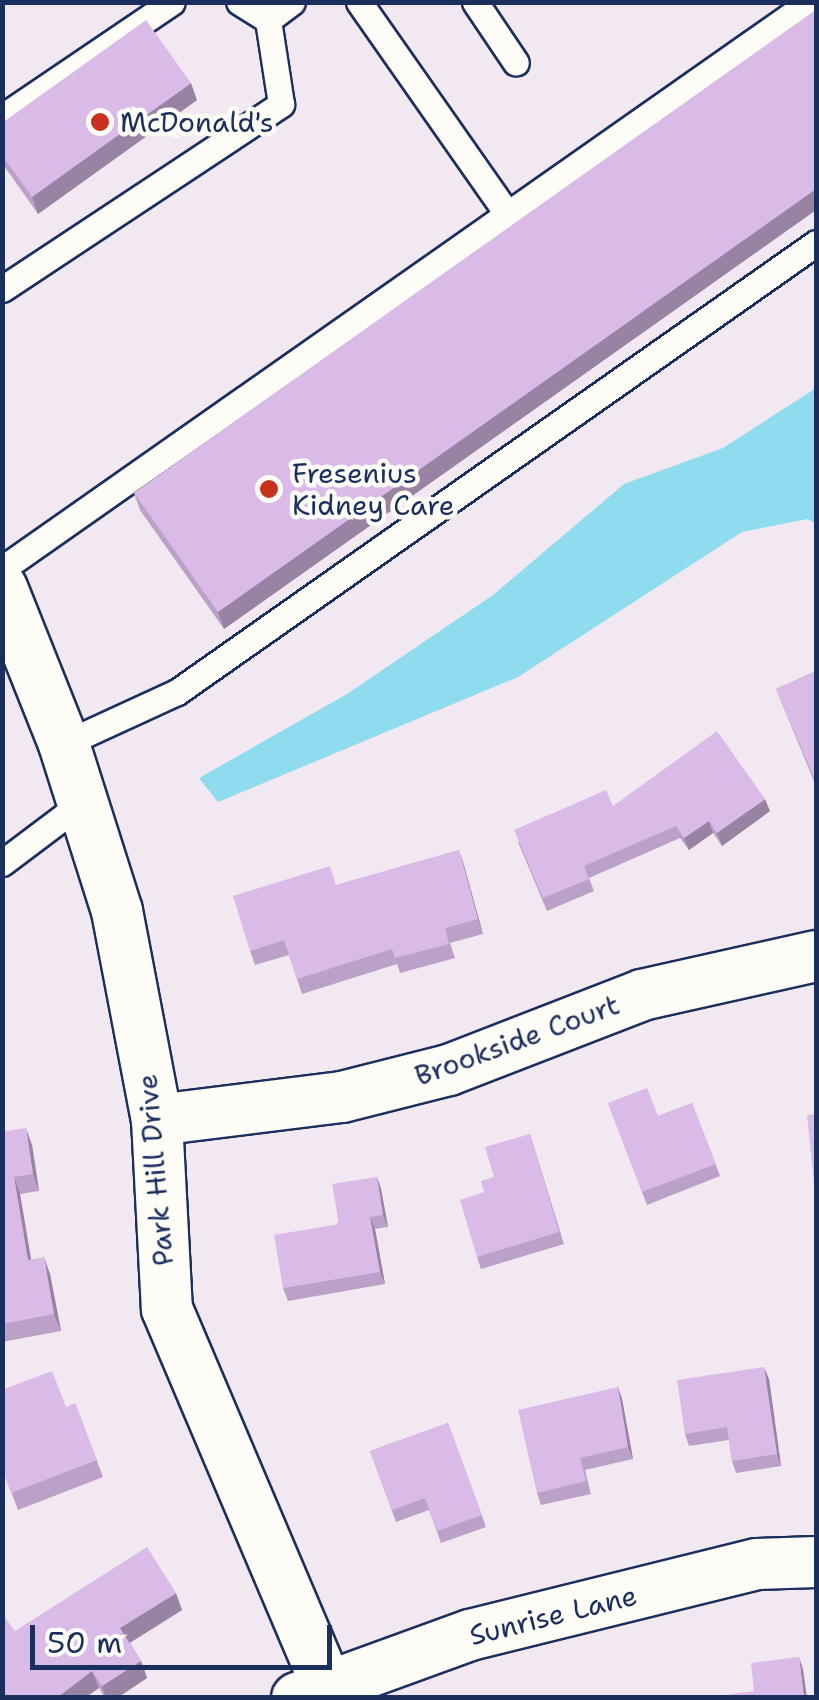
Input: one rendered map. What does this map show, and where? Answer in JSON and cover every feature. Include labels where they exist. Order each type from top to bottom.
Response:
[{"type":"street","name":"Park Hill Drive","points":[[2,588],[64,744],[118,910],[156,1120],[167,1309],[312,1690]]},
{"type":"street","name":"Brookside Court","points":[[156,1120],[342,1097],[449,1070],[642,995],[816,956]]},
{"type":"street","name":"Sunrise Lane","points":[[312,1690],[470,1635],[756,1564],[816,1562]]},
{"type":"lane","points":[[2,117],[172,2]]},
{"type":"lane","points":[[2,289],[281,104],[268,20],[239,2]]},
{"type":"lane","points":[[268,20],[292,2]]},
{"type":"lane","points":[[359,2],[508,215]]},
{"type":"lane","points":[[475,2],[516,63]]},
{"type":"lane","points":[[2,569],[810,2]]},
{"type":"lane","points":[[64,744],[177,692],[816,243]]},
{"type":"lane","points":[[2,863],[83,802]]},
{"type":"water","points":[[816,388],[816,524],[808,519],[742,532],[518,677],[218,802],[199,778],[347,694],[493,595],[624,484],[723,448]]},
{"type":"building","points":[[816,10],[816,189],[218,612],[134,493]]},
{"type":"building","name":"McDonald's","points":[[146,20],[191,83],[32,197],[2,155],[2,123]]},
{"type":"building","points":[[816,671],[816,780],[815,780],[776,689]]},
{"type":"building","points":[[717,731],[765,799],[717,833],[709,821],[684,838],[676,826],[584,866],[589,879],[543,898],[514,830],[606,790],[613,806]]},
{"type":"building","points":[[459,850],[478,919],[445,928],[449,944],[395,958],[392,949],[297,979],[284,940],[250,951],[233,896],[330,866],[336,885]]},
{"type":"building","points":[[647,1088],[658,1116],[692,1103],[716,1164],[642,1192],[608,1103]]},
{"type":"building","points":[[816,1114],[816,1202],[807,1115]]},
{"type":"building","points":[[26,1128],[33,1174],[14,1177],[28,1260],[44,1257],[54,1314],[2,1324],[2,1132]]},
{"type":"building","points":[[530,1134],[559,1232],[477,1257],[460,1200],[484,1192],[481,1181],[494,1177],[485,1147]]},
{"type":"building","points":[[377,1177],[383,1215],[370,1217],[380,1272],[283,1288],[274,1235],[339,1224],[332,1184]]},
{"type":"building","points":[[764,1367],[777,1454],[732,1461],[727,1427],[685,1434],[677,1380]]},
{"type":"building","points":[[52,1371],[66,1407],[75,1403],[97,1460],[11,1493],[2,1468],[2,1390]]},
{"type":"building","points":[[618,1387],[628,1447],[580,1458],[586,1481],[537,1493],[518,1410]]},
{"type":"building","points":[[448,1423],[482,1515],[437,1531],[425,1498],[392,1510],[370,1451]]},
{"type":"building","points":[[147,1547],[176,1593],[120,1628],[141,1661],[102,1686],[92,1671],[56,1698],[2,1698],[2,1614],[15,1631]]},
{"type":"building","points":[[799,1657],[804,1698],[717,1698],[754,1691],[751,1663]]},
{"type":"place","name":"McDonald's","points":[[100,122]]},
{"type":"place","name":"Fresenius Kidney Care","points":[[269,489]]}]
